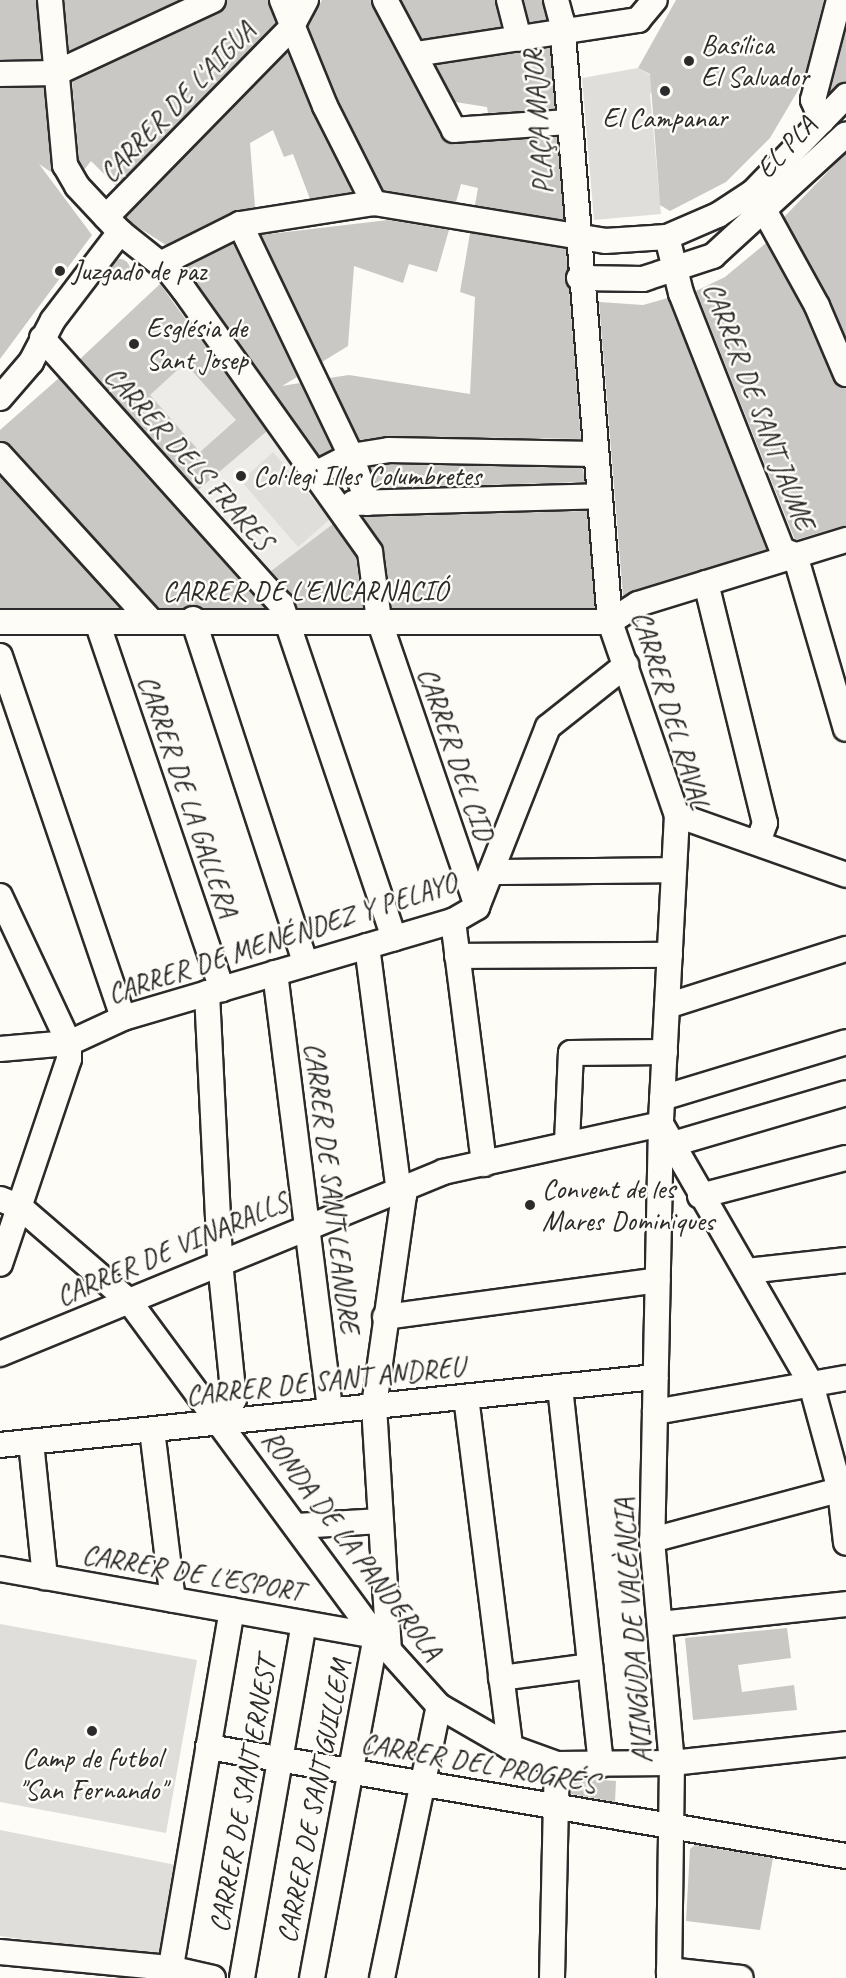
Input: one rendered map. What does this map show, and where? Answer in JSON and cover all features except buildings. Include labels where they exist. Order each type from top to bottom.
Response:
[{"type":"street","name":"CARRER DEL CID","points":[[50,0],[65,165],[77,186],[113,225],[160,264],[228,346],[370,552],[378,620],[477,907]]},
{"type":"street","points":[[0,74],[56,73],[213,0]]},
{"type":"street","points":[[282,0],[291,28],[374,203]]},
{"type":"street","name":"CARRER DE L'AIGUA","points":[[0,398],[31,362],[42,338],[113,225],[291,28],[306,0]]},
{"type":"street","points":[[385,0],[416,54],[453,130],[567,122]]},
{"type":"street","points":[[509,0],[519,39]]},
{"type":"street","points":[[416,54],[562,33],[556,0]]},
{"type":"street","name":"PLAÇA MAJOR","points":[[576,238],[562,33],[638,20],[655,0]]},
{"type":"street","points":[[839,0],[813,100],[822,120],[846,96]]},
{"type":"street","name":"EL PLA","points":[[160,264],[240,224],[374,203],[605,242],[667,237],[718,215],[760,202],[846,136],[822,120],[760,202],[713,256],[643,279],[579,278]]},
{"type":"street","points":[[760,202],[846,374]]},
{"type":"street","points":[[240,224],[351,456],[368,503]]},
{"type":"street","points":[[667,237],[676,270]]},
{"type":"street","points":[[576,238],[579,278]]},
{"type":"street","name":"CARRER DE SANT JAUME","points":[[676,270],[681,293],[782,550],[795,555]]},
{"type":"street","name":"CARRER DEL RAVAL","points":[[579,278],[610,622],[677,814],[662,1098],[667,1134],[657,1280]]},
{"type":"street","name":"CARRER DELS FRARES","points":[[42,338],[281,604],[394,938]]},
{"type":"street","points":[[317,472],[351,456],[389,450],[595,454]]},
{"type":"street","points":[[0,455],[151,621]]},
{"type":"street","points":[[338,503],[599,496]]},
{"type":"street","points":[[610,622],[639,604],[846,540]]},
{"type":"street","points":[[795,555],[846,729]]},
{"type":"street","points":[[706,583],[765,823],[758,842]]},
{"type":"street","points":[[193,619],[306,964]]},
{"type":"street","name":"CARRER DE L'ENCARNACIÓ","points":[[0,622],[193,619],[610,622]]},
{"type":"street","name":"CARRER DE LA GALLERA","points":[[97,622],[214,991],[220,1262],[234,1400],[222,1422]]},
{"type":"street","points":[[0,656],[123,1018]]},
{"type":"street","name":"CARRER DE MENÉNDEZ Y PELAYO","points":[[0,1049],[69,1042],[123,1018],[453,921],[477,907],[548,727],[626,666]]},
{"type":"street","points":[[677,814],[843,870]]},
{"type":"street","points":[[491,872],[674,870]]},
{"type":"street","points":[[0,896],[69,1042],[69,1059],[10,1203],[0,1264]]},
{"type":"street","points":[[453,921],[484,1164]]},
{"type":"street","name":"CARRER DE SANT GUILLEM","points":[[312,1978],[351,1771],[382,1643],[381,1521],[374,1406],[401,1190],[367,946]]},
{"type":"street","points":[[667,1006],[846,949]]},
{"type":"street","points":[[457,956],[670,955]]},
{"type":"street","name":"CARRER DE SANT LEANDRE","points":[[275,973],[330,1411]]},
{"type":"street","points":[[662,1098],[846,1042]]},
{"type":"street","points":[[567,1143],[571,1053],[665,1052]]},
{"type":"street","name":"CARRER DE VINARALLS","points":[[0,1354],[306,1224],[401,1190],[443,1172],[567,1143],[667,1134],[846,1093]]},
{"type":"street","points":[[667,1134],[700,1196],[747,1271],[811,1384],[843,1489],[846,1543]]},
{"type":"street","points":[[700,1196],[846,1158]]},
{"type":"street","name":"RONDA DE LA PANDEROLA","points":[[10,1203],[129,1301],[222,1422],[382,1643],[439,1707],[510,1747],[557,1764],[672,1763],[846,1744]]},
{"type":"street","points":[[747,1271],[846,1260]]},
{"type":"street","points":[[385,1317],[657,1280]]},
{"type":"street","name":"AVINGUDA DE VALÈNCIA","points":[[657,1280],[652,1540],[672,1763],[669,1974]]},
{"type":"street","name":"CARRER DE SANT ANDREU","points":[[0,1445],[655,1377]]},
{"type":"street","points":[[655,1412],[846,1378]]},
{"type":"street","points":[[560,1387],[601,1765]]},
{"type":"street","points":[[466,1397],[510,1747]]},
{"type":"street","points":[[152,1430],[173,1600]]},
{"type":"street","points":[[31,1442],[45,1577]]},
{"type":"street","points":[[652,1540],[843,1489]]},
{"type":"street","points":[[297,1526],[381,1521]]},
{"type":"street","name":"CARRER DE L'ESPORT","points":[[0,1569],[304,1623],[382,1643]]},
{"type":"street","points":[[660,1624],[846,1604]]},
{"type":"street","points":[[169,1973],[232,1610]]},
{"type":"street","name":"CARRER DE SANT ERNEST","points":[[242,1978],[304,1623]]},
{"type":"street","points":[[501,1678],[590,1666]]},
{"type":"street","points":[[382,1978],[439,1707]]},
{"type":"street","name":"CARRER DEL PROGRÉS","points":[[208,1747],[846,1856]]},
{"type":"street","points":[[552,1978],[557,1764]]},
{"type":"street","points":[[0,1952],[213,1978]]},
{"type":"street","points":[[669,1974],[741,1978]]},
{"type":"shaded area","points":[[638,68],[661,81],[650,94],[661,214],[594,220],[582,78]]},
{"type":"shaded area","name":"Col·legi Illes Columbretes","points":[[196,323],[338,521],[263,577],[109,404]]},
{"type":"shaded area","points":[[273,452],[330,519],[298,547],[241,481]]},
{"type":"shaded area","name":"Camp de futbol \"San Fernando\"","points":[[0,1624],[197,1660],[166,1833],[0,1802]]},
{"type":"shaded area","points":[[0,1830],[176,1865],[158,1958],[0,1936]]},
{"type":"place","name":"Basílica El Salvador","points":[[689,61]]},
{"type":"place","name":"El Campanar","points":[[665,91]]},
{"type":"place","name":"Juzgado de paz","points":[[60,271]]},
{"type":"place","name":"Església de Sant Josep","points":[[134,344]]},
{"type":"place","name":"Col·legi Illes Columbretes","points":[[241,476]]},
{"type":"place","name":"Convent de les Mares Dominiques","points":[[530,1205]]},
{"type":"place","name":"Camp de futbol \"San Fernando\"","points":[[92,1731]]}]
